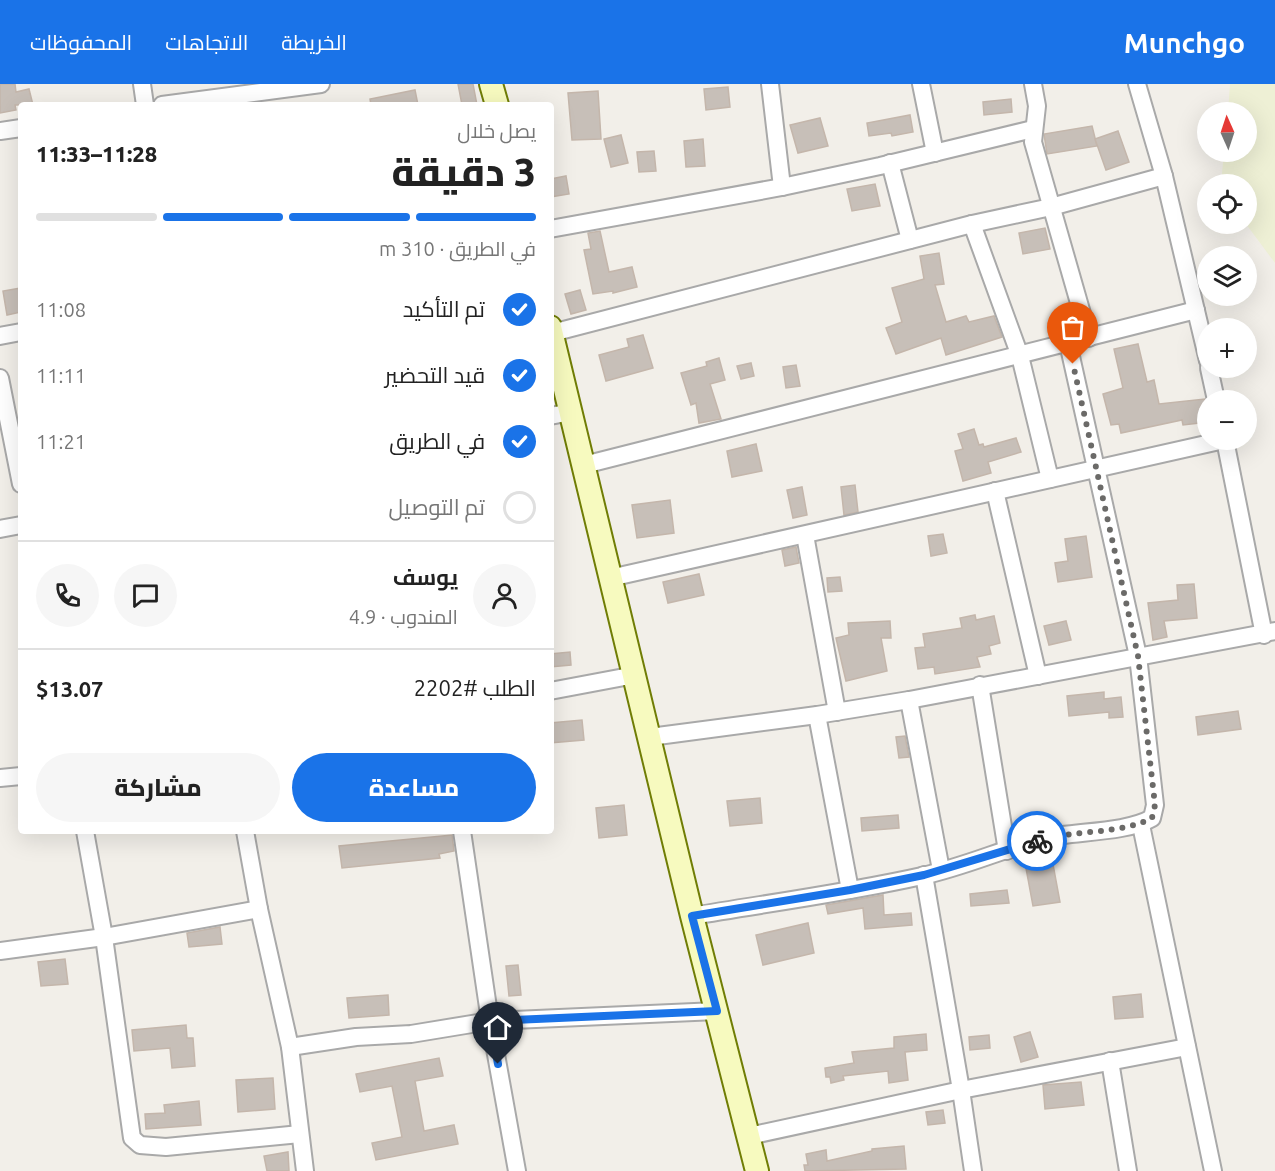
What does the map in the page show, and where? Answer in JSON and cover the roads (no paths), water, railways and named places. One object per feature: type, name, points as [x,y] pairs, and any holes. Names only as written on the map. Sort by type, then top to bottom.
[{"type":"main road","points":[[491,84],[496,102]]},
{"type":"main road","points":[[554,355],[561,414],[584,465],[692,916],[757,1171]]},
{"type":"street","points":[[142,84],[145,102]]},
{"type":"street","points":[[185,102],[321,84]]},
{"type":"street","points":[[770,84],[782,187]]},
{"type":"street","points":[[921,84],[935,153]]},
{"type":"street","points":[[1033,84],[1037,106],[1033,142],[1089,338]]},
{"type":"street","points":[[1137,84],[1164,176],[1198,318]]},
{"type":"street","points":[[0,131],[18,128]]},
{"type":"street","points":[[554,228],[782,187],[1033,129]]},
{"type":"street","points":[[890,163],[910,240]]},
{"type":"street","points":[[554,329],[972,224],[1051,207],[1164,176]]},
{"type":"street","points":[[972,224],[1020,356],[1050,479]]},
{"type":"street","points":[[584,465],[1196,310]]},
{"type":"street","points":[[0,336],[18,333]]},
{"type":"street","points":[[692,916],[850,890],[924,875],[1043,839],[1140,825],[1152,818],[1155,805],[1138,656],[1068,343]]},
{"type":"street","points":[[0,378],[18,469]]},
{"type":"street","points":[[610,578],[1197,446]]},
{"type":"street","points":[[650,737],[817,715],[909,700],[1269,633],[1226,450]]},
{"type":"street","points":[[995,491],[1038,676]]},
{"type":"street","points":[[0,529],[18,526]]},
{"type":"street","points":[[805,535],[837,712]]},
{"type":"street","points":[[554,690],[635,675]]},
{"type":"street","points":[[980,685],[1007,850]]},
{"type":"street","points":[[909,700],[941,870]]},
{"type":"street","points":[[817,715],[850,890]]},
{"type":"street","points":[[0,778],[18,776]]},
{"type":"street","points":[[1140,825],[1213,1171]]},
{"type":"street","points":[[86,834],[104,938],[132,1138],[140,1145],[166,1147],[300,1134]]},
{"type":"street","points":[[246,834],[259,909],[290,1047],[305,1171]]},
{"type":"street","points":[[462,834],[490,1021],[517,1171]]},
{"type":"street","points":[[924,875],[973,1171]]},
{"type":"street","points":[[0,951],[104,938],[259,909]]},
{"type":"street","points":[[290,1047],[356,1037],[411,1034],[490,1021],[717,1011]]},
{"type":"street","points":[[749,1136],[961,1090],[1187,1047]]},
{"type":"street","points":[[1110,1061],[1128,1171]]}]
